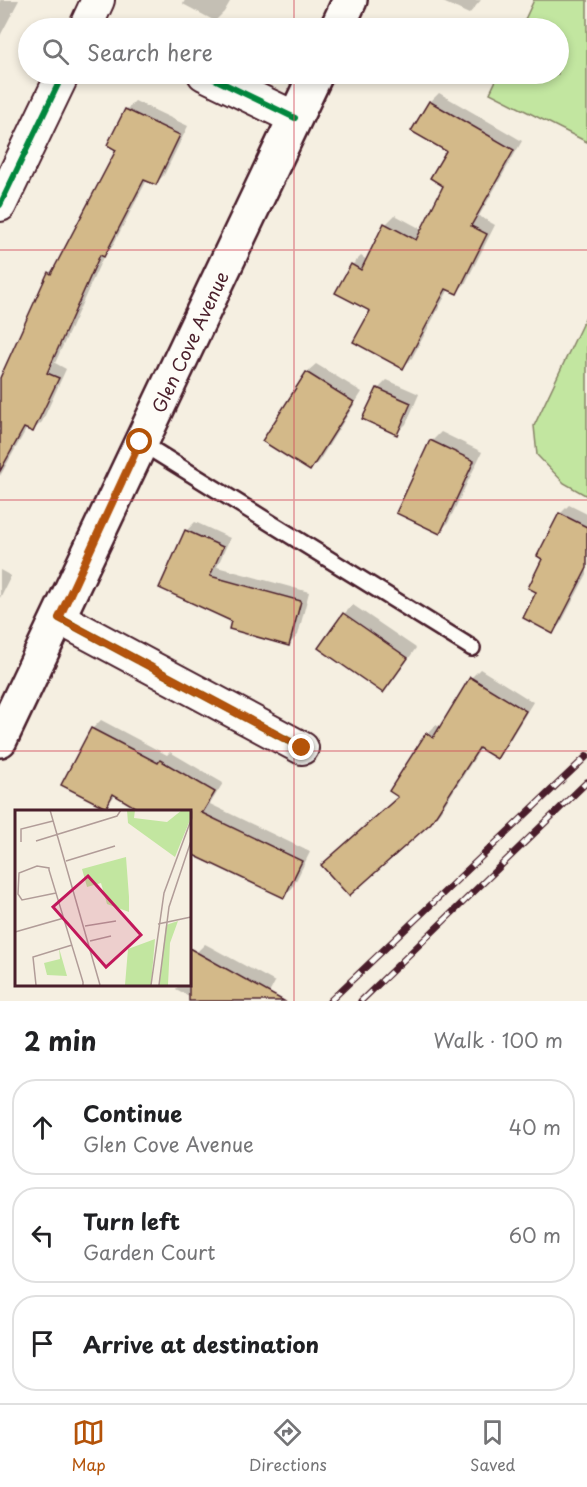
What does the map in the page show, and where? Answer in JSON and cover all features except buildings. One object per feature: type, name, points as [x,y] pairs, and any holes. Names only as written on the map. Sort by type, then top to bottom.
[{"type":"main road","points":[[342,18],[350,0]]},
{"type":"main road","name":"Glen Cove Avenue","points":[[0,740],[311,84]]},
{"type":"street","points":[[2,196],[58,84]]},
{"type":"street","points":[[225,84],[295,118]]},
{"type":"street","points":[[59,618],[302,748]]},
{"type":"lane","points":[[140,442],[472,648]]},
{"type":"green space","points":[[534,0],[587,0],[587,142],[490,93],[494,84],[569,84],[569,18],[526,18]]},
{"type":"green space","points":[[587,314],[587,496],[564,483],[537,455],[534,426]]},
{"type":"railway","points":[[330,1001],[587,756]]},
{"type":"railway","points":[[361,1001],[587,782]]},
{"type":"cycle path","points":[[0,205],[58,84]]},
{"type":"cycle path","points":[[225,84],[295,118]]},
{"type":"cycle path","points":[[59,618],[302,748]]},
{"type":"route","points":[[140,442],[59,618],[302,748]]}]
